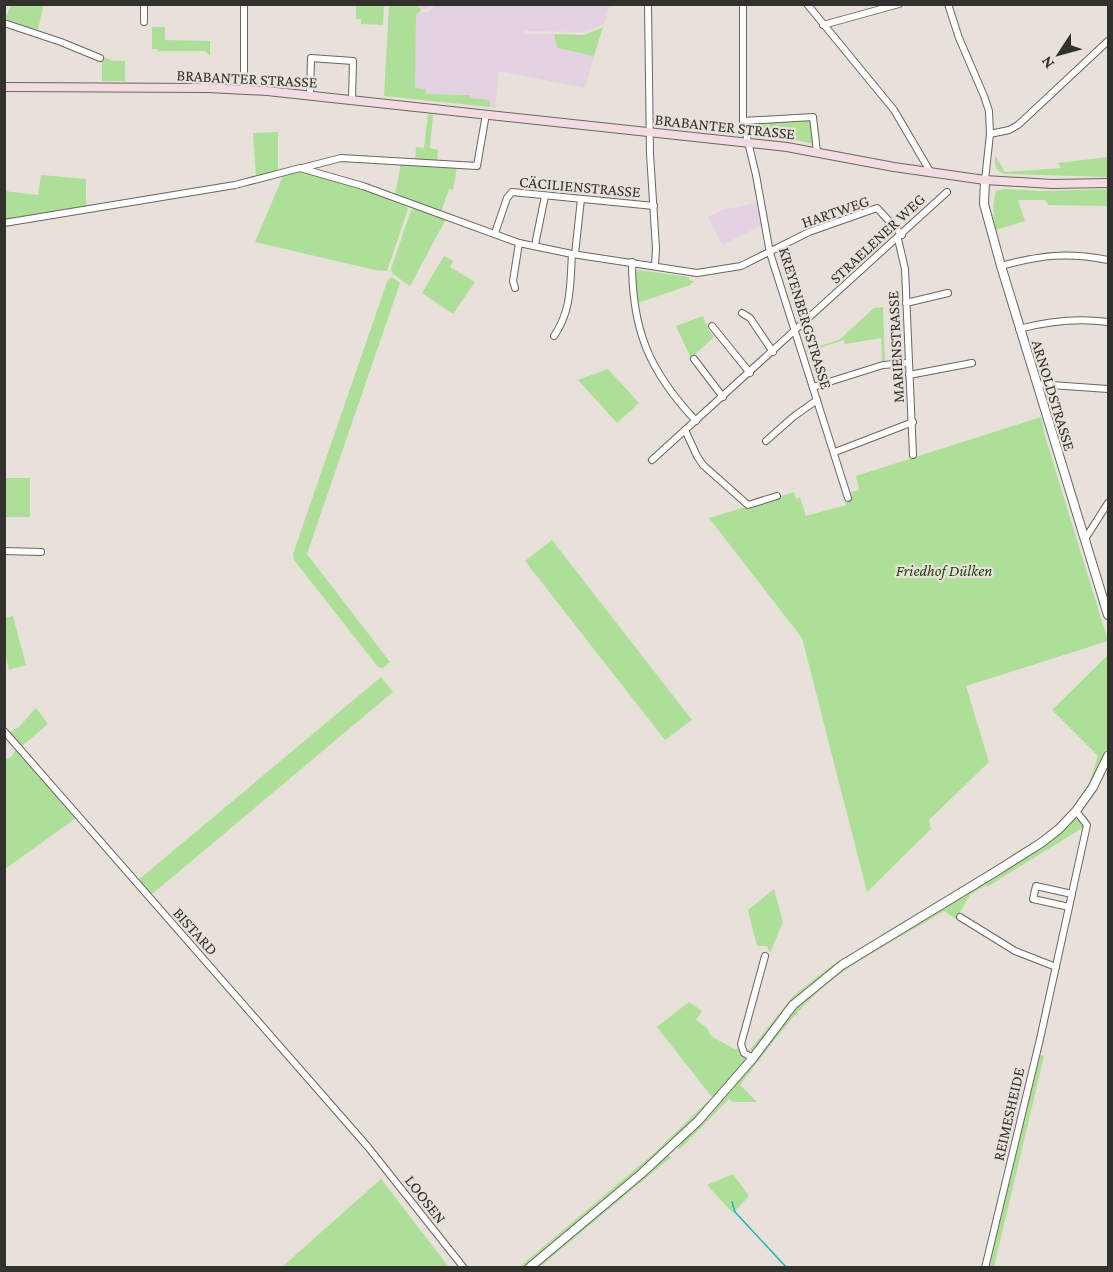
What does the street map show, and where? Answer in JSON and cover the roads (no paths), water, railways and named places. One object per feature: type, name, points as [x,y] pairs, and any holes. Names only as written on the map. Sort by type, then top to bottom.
[{"type":"main road","name":"BRABANTER STRASSE","points":[[4,87],[244,90],[747,143],[817,152],[931,173],[984,180],[1052,184],[1108,183]]},
{"type":"street","points":[[144,4],[144,22]]},
{"type":"street","points":[[244,4],[244,90]]},
{"type":"street","points":[[648,4],[650,133],[656,248],[654,266]]},
{"type":"street","name":"KREYENBERGSTRASSE","points":[[743,4],[742,121],[756,175],[770,253],[848,498]]},
{"type":"street","points":[[807,4],[894,110],[931,173]]},
{"type":"street","points":[[823,25],[899,4]]},
{"type":"street","points":[[948,4],[988,111],[990,135],[984,180]]},
{"type":"street","points":[[4,23],[100,58]]},
{"type":"street","points":[[990,135],[1018,125],[1108,41]]},
{"type":"street","points":[[310,96],[312,58],[353,61],[352,100]]},
{"type":"street","points":[[4,223],[235,185],[341,158],[477,166],[486,114]]},
{"type":"street","name":"BRABANTER STRASSE","points":[[742,121],[813,117],[817,152]]},
{"type":"street","points":[[300,168],[363,186],[519,243],[574,254],[697,273],[741,266],[770,253]]},
{"type":"street","name":"ARNOLDSTRASSE","points":[[984,180],[984,204],[1001,267],[1108,615]]},
{"type":"street","name":"CÄCILIENSTRASSE","points":[[495,233],[507,198],[512,192],[654,206]]},
{"type":"street","name":"STRAELENER WEG","points":[[652,460],[900,237],[946,192]]},
{"type":"street","points":[[535,245],[545,196]]},
{"type":"street","points":[[554,336],[568,308],[581,199]]},
{"type":"street","name":"HARTWEG","points":[[770,253],[809,232],[877,208],[900,237]]},
{"type":"street","name":"MARIENSTRASSE","points":[[900,237],[905,269],[913,455]]},
{"type":"street","points":[[514,288],[519,243]]},
{"type":"street","points":[[1001,267],[1045,255],[1081,254],[1108,260]]},
{"type":"street","points":[[632,262],[635,307],[644,344],[659,375],[675,398],[696,421]]},
{"type":"street","points":[[906,303],[948,293]]},
{"type":"street","points":[[742,313],[750,318],[773,352]]},
{"type":"street","points":[[1019,329],[1054,321],[1086,319],[1108,322]]},
{"type":"street","points":[[712,326],[750,373]]},
{"type":"street","points":[[694,359],[723,397]]},
{"type":"street","points":[[813,387],[883,365],[908,363]]},
{"type":"street","points":[[909,375],[972,363]]},
{"type":"street","points":[[1036,384],[1108,389]]},
{"type":"street","points":[[766,441],[817,400]]},
{"type":"street","points":[[835,452],[913,422]]},
{"type":"street","points":[[685,430],[703,465],[748,505],[777,496]]},
{"type":"street","points":[[1085,539],[1108,503]]},
{"type":"street","points":[[4,551],[41,552]]},
{"type":"street","name":"BISTARD","points":[[4,730],[368,1147]]},
{"type":"street","points":[[529,1268],[641,1174],[706,1113],[753,1058],[793,1005],[823,979],[878,942],[1041,843],[1059,829],[1076,811],[1093,787],[1108,756]]},
{"type":"street","name":"REIMESHEIDE","points":[[986,1268],[1087,825],[1076,811]]},
{"type":"street","points":[[1069,907],[1033,899],[1036,886],[1072,894]]},
{"type":"street","points":[[960,917],[1015,951],[1056,968]]},
{"type":"street","points":[[753,1058],[744,1053],[741,1044],[765,956]]},
{"type":"street","name":"LOOSEN","points":[[368,1147],[464,1268]]},
{"type":"waterway","points":[[732,1202],[735,1212],[787,1268]]},
{"type":"park label","name":"Friedhof Dülken","points":[[944,570]]}]
